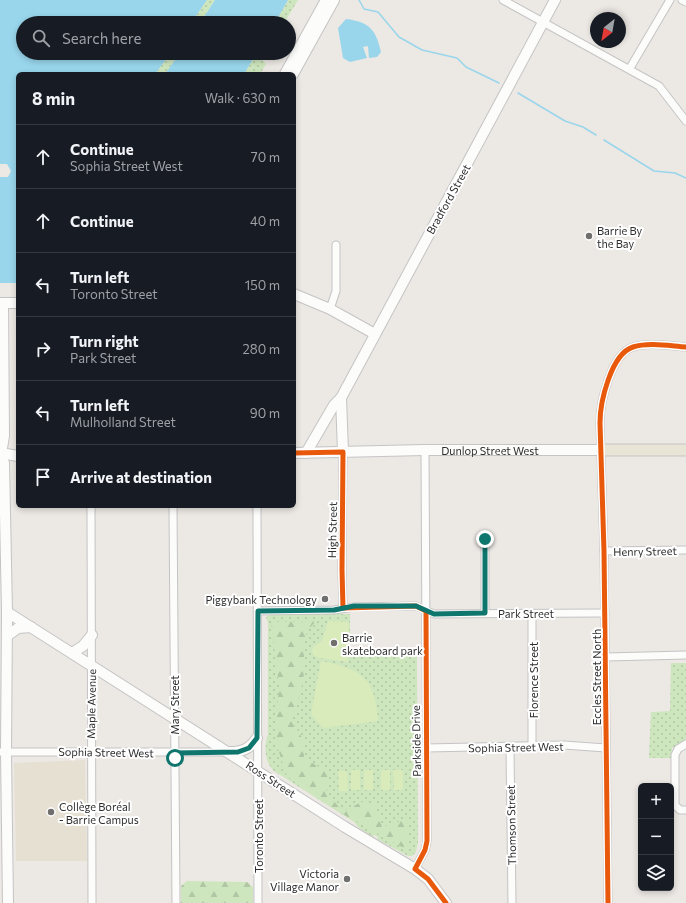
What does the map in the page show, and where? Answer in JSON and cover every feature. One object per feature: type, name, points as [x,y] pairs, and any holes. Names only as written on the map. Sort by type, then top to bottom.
[{"type":"main road","points":[[296,54],[326,0]]},
{"type":"main road","points":[[294,72],[334,0]]},
{"type":"main road","name":"Bradford Street","points":[[306,453],[334,405],[342,398],[555,0]]},
{"type":"main road","points":[[286,72],[293,60]]},
{"type":"main road","points":[[296,295],[330,309],[375,334]]},
{"type":"main road","points":[[8,903],[3,752],[3,690],[7,636],[7,612],[3,574],[4,463],[0,453],[4,436],[1,303],[16,303]]},
{"type":"main road","name":"High Street","points":[[342,398],[343,452]]},
{"type":"main road","name":"Dunlop Street West","points":[[296,453],[425,450],[686,450]]},
{"type":"main road","points":[[0,453],[16,456]]},
{"type":"main road","name":"Ross Street","points":[[7,612],[259,770],[345,827],[415,869],[428,879],[446,903]]},
{"type":"main road","points":[[7,636],[18,628],[31,627]]},
{"type":"main road","points":[[72,653],[83,646],[92,635]]},
{"type":"main road","points":[[230,752],[249,748],[257,738]]},
{"type":"street","points":[[503,0],[630,68],[659,86],[686,121]]},
{"type":"street","points":[[630,68],[670,0]]},
{"type":"street","points":[[682,0],[686,2]]},
{"type":"street","points":[[330,309],[336,291],[336,245]]},
{"type":"street","name":"Eccles Street North","points":[[608,903],[606,657],[602,450],[600,423],[601,405],[615,366],[625,350],[642,345],[686,347]]},
{"type":"street","name":"Parkside Drive","points":[[415,869],[422,856],[427,841],[425,450]]},
{"type":"street","name":"High Street","points":[[343,452],[343,608]]},
{"type":"street","name":"Maple Avenue","points":[[90,508],[92,635],[90,751],[92,903]]},
{"type":"street","name":"Mary Street","points":[[173,508],[176,903]]},
{"type":"street","name":"Toronto Street","points":[[257,508],[257,738],[259,770],[257,825],[258,903]]},
{"type":"street","points":[[485,539],[485,613]]},
{"type":"street","name":"Henry Street","points":[[604,551],[686,550]]},
{"type":"street","name":"Park Street","points":[[258,611],[334,610],[343,608],[416,606],[434,614],[605,613]]},
{"type":"street","name":"Florence Street","points":[[532,613],[532,746]]},
{"type":"street","points":[[606,657],[686,655]]},
{"type":"street","points":[[686,744],[678,749],[675,755],[675,805],[680,810],[686,810]]},
{"type":"street","name":"Sophia Street West","points":[[426,748],[510,748],[564,745],[606,748]]},
{"type":"street","name":"Thomson Street","points":[[510,748],[512,903]]},
{"type":"street","name":"Sophia Street West","points":[[3,752],[230,752]]},
{"type":"shaded area","name":"Collège Boréal - Barrie Campus","points":[[85,760],[87,861],[16,861],[14,763]]},
{"type":"green space","points":[[207,0],[215,0],[205,16],[196,16]]},
{"type":"green space","points":[[288,0],[298,0],[288,16],[279,16]]},
{"type":"green space","points":[[166,60],[175,60],[166,72],[157,72]]},
{"type":"green space","points":[[253,60],[262,60],[266,64],[261,72],[245,72]]},
{"type":"green space","points":[[350,614],[350,656],[417,655],[418,842],[416,852],[412,856],[408,856],[377,839],[378,837],[374,835],[373,837],[359,828],[354,822],[274,771],[268,763],[266,744],[268,734],[268,623],[266,617],[270,615]]},
{"type":"green space","points":[[316,621],[306,634],[304,640],[304,673],[292,722],[305,742],[304,758],[329,773],[326,792],[338,806],[347,810],[361,802],[375,805],[382,827],[407,819],[409,851],[339,812],[287,776],[275,740],[279,686],[271,622]]},
{"type":"green space","name":"Barrie skateboard park","points":[[328,621],[349,622],[348,662],[319,658],[313,655],[312,650],[314,646],[322,641]]},
{"type":"green space","points":[[321,661],[347,668],[364,678],[374,695],[378,721],[323,728],[311,714]]},
{"type":"green space","points":[[671,663],[686,663],[686,740],[672,748],[671,758],[649,758],[651,712],[670,711]]},
{"type":"green space","points":[[351,770],[360,770],[360,790],[351,790]]},
{"type":"green space","points":[[364,770],[373,770],[373,790],[364,790]]},
{"type":"green space","points":[[381,770],[390,770],[390,790],[381,790]]},
{"type":"green space","points":[[393,770],[403,770],[403,790],[394,790]]},
{"type":"green space","points":[[338,771],[347,771],[348,791],[339,791]]},
{"type":"green space","points":[[187,881],[247,882],[253,887],[253,903],[181,903],[181,886]]},
{"type":"water","points":[[0,0],[207,0],[196,16],[16,16],[16,60],[166,60],[157,72],[16,72],[16,283],[0,283],[0,177],[8,177],[11,171],[7,164],[0,164]]},
{"type":"water","points":[[215,0],[288,0],[279,16],[205,16]]},
{"type":"water","points":[[346,19],[361,22],[371,28],[377,38],[381,52],[377,57],[369,58],[368,46],[363,47],[367,58],[350,62],[343,58],[338,28]]},
{"type":"water","points":[[175,60],[253,60],[245,72],[166,72]]},
{"type":"waterway","points":[[359,0],[364,9],[378,12],[399,37],[422,50],[457,58],[466,67],[499,83]]},
{"type":"waterway","points":[[518,93],[565,121],[583,127],[596,135]]},
{"type":"waterway","points":[[604,140],[654,171],[675,173],[686,178]]},
{"type":"cycle path","points":[[608,903],[604,551],[600,423],[602,403],[608,380],[613,369],[625,351],[633,347],[646,345],[686,347]]},
{"type":"cycle path","points":[[296,453],[343,452],[343,608],[416,606],[426,611],[427,841],[425,850],[415,869],[428,879],[446,903]]},
{"type":"place","name":"Barrie By the Bay","points":[[589,236]]},
{"type":"place","name":"Piggybank Technology","points":[[325,599]]},
{"type":"place","name":"Barrie skateboard park","points":[[334,643]]},
{"type":"place","name":"Collège Boréal - Barrie Campus","points":[[51,812]]},
{"type":"place","name":"Victoria Village Manor","points":[[347,879]]},
{"type":"route","points":[[175,758],[175,753],[238,752],[249,748],[257,738],[258,611],[334,610],[354,606],[416,606],[434,614],[485,613],[485,539]]}]
